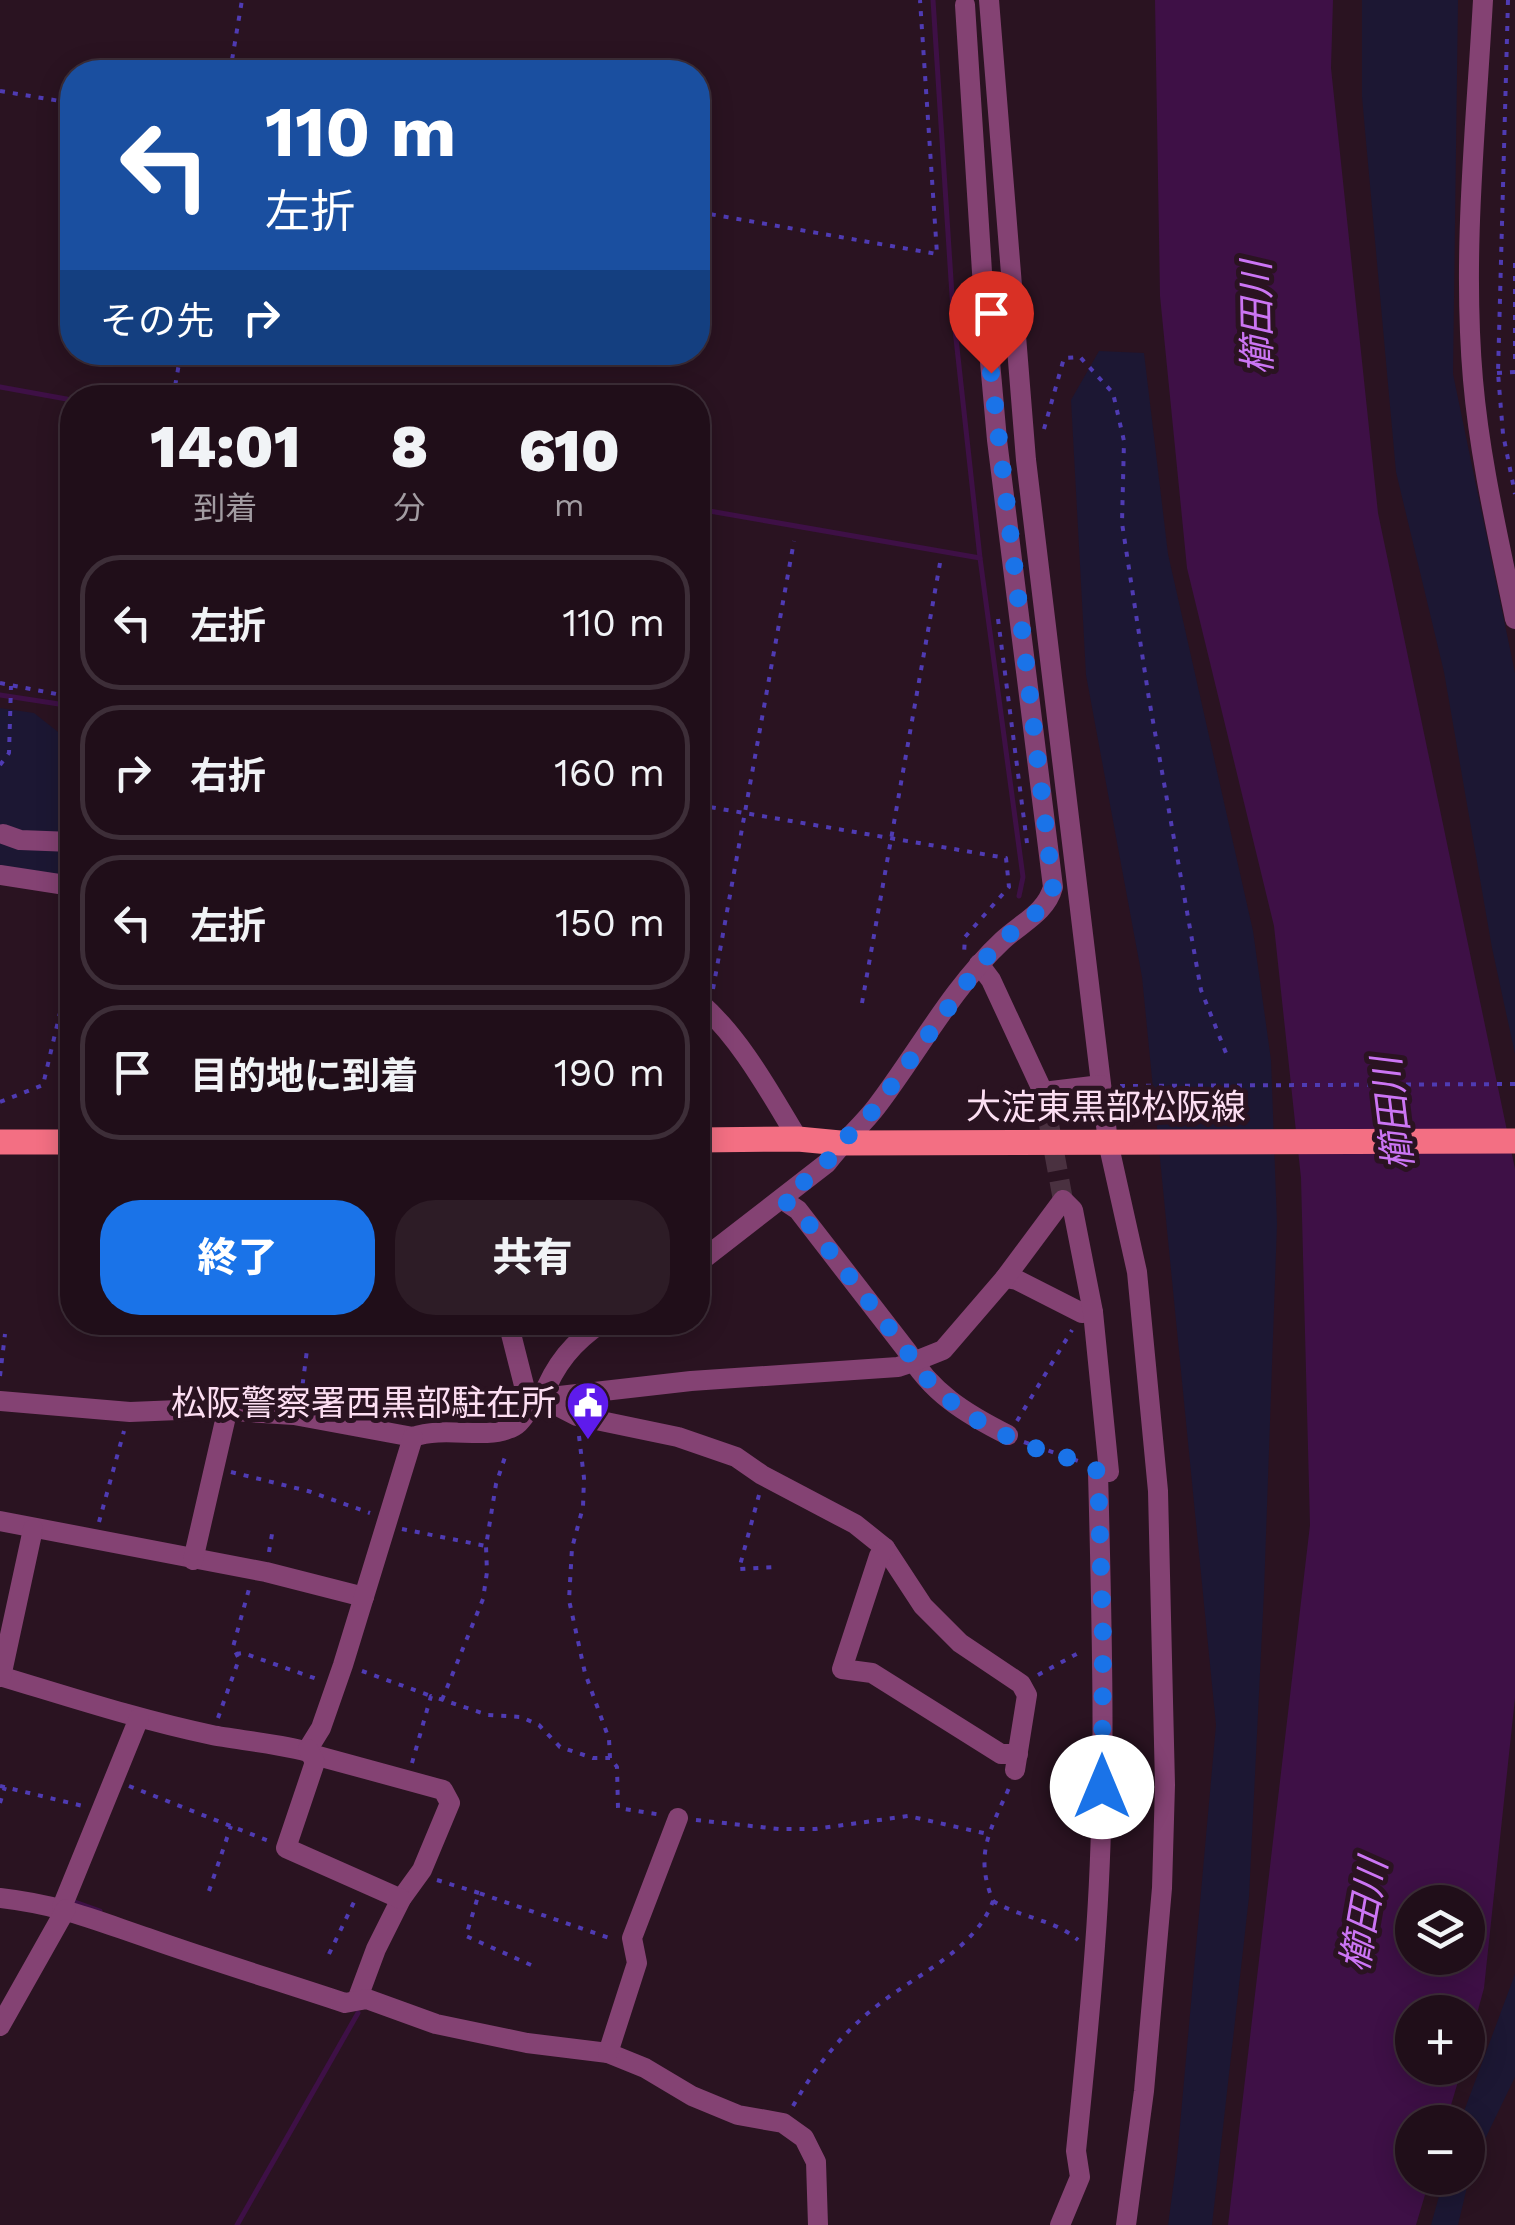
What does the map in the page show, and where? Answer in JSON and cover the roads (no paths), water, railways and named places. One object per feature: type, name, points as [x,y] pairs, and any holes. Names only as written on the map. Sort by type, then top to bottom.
[{"type":"main road","name":"大淀東黒部松阪線","points":[[710,1140],[798,1139],[840,1144],[1515,1140]]},
{"type":"main road","points":[[0,1142],[60,1142]]},
{"type":"street","points":[[989,0],[1026,460],[1114,1142],[1137,1272],[1162,1580],[1162,1888],[1152,2017],[1126,2225]]},
{"type":"street","points":[[1482,0],[1470,228],[1473,376],[1481,450],[1515,620]]},
{"type":"street","points":[[710,1254],[826,1163],[874,1110],[980,964],[1049,902],[1053,887],[997,440],[965,5]]},
{"type":"street","points":[[1,836],[60,843]]},
{"type":"street","points":[[0,875],[60,884]]},
{"type":"street","points":[[980,964],[1044,1092],[1107,1086]]},
{"type":"street","points":[[710,1014],[761,1078],[798,1139]]},
{"type":"street","points":[[783,1200],[798,1210],[921,1376],[967,1414],[1008,1435]]},
{"type":"street","points":[[530,1409],[691,1380],[898,1367],[913,1362],[943,1350],[1005,1278],[1063,1200],[1073,1210],[1109,1472],[1098,1472],[1103,1639],[1096,1944],[1076,2152],[1080,2176],[1060,2225]]},
{"type":"street","points":[[1005,1278],[1088,1313]]},
{"type":"street","points":[[511,1335],[530,1409]]},
{"type":"street","points":[[0,1400],[130,1412],[203,1409],[294,1416],[413,1436],[430,1431],[505,1431],[530,1409],[551,1374],[583,1335]]},
{"type":"street","points":[[530,1409],[678,1437],[736,1458],[762,1476],[854,1524],[885,1548],[924,1606],[960,1643],[1021,1684],[1027,1695],[1017,1762],[872,1672],[842,1670],[885,1548]]},
{"type":"street","points":[[193,1560],[226,1412]]},
{"type":"street","points":[[308,1750],[321,1728],[344,1665],[413,1436]]},
{"type":"street","points":[[0,1521],[93,1542],[254,1570],[364,1597]]},
{"type":"street","points":[[34,1529],[0,1677],[138,1718],[308,1750],[443,1790],[450,1803],[422,1870],[401,1899],[376,1949],[357,2000]]},
{"type":"street","points":[[0,2026],[64,1904],[138,1718]]},
{"type":"street","points":[[308,1750],[314,1762],[286,1848],[401,1899]]},
{"type":"street","points":[[608,2052],[637,1963],[632,1938],[678,1818]]},
{"type":"street","points":[[0,1898],[64,1904],[345,2003],[367,1999],[436,2024],[508,2040],[608,2052],[692,2096],[738,2114],[783,2123],[804,2138],[816,2162],[818,2225]]},
{"type":"street","points":[[1116,2225],[1131,2196]]},
{"type":"water","name":"櫛田川","points":[[1155,0],[1333,0],[1331,68],[1378,513],[1515,1169],[1515,1698],[1484,1988],[1482,1995],[1395,1995],[1395,2085],[1457,2085],[1451,2105],[1395,2105],[1395,2195],[1425,2195],[1416,2225],[1228,2225],[1310,1525],[1301,1178],[1274,926],[1187,568],[1160,296]]},
{"type":"waterway","points":[[933,0],[953,311],[980,558],[1023,877],[1019,896]]},
{"type":"waterway","points":[[0,387],[60,398]]},
{"type":"waterway","points":[[710,511],[980,558]]},
{"type":"waterway","points":[[0,695],[60,704]]},
{"type":"waterway","points":[[72,1901],[100,1911]]},
{"type":"waterway","points":[[237,2225],[358,2013]]},
{"type":"tunnel","points":[[1043,1092],[1063,1200]]},
{"type":"place","name":"松阪警察署西黒部駐在所","points":[[588,1441]]}]
